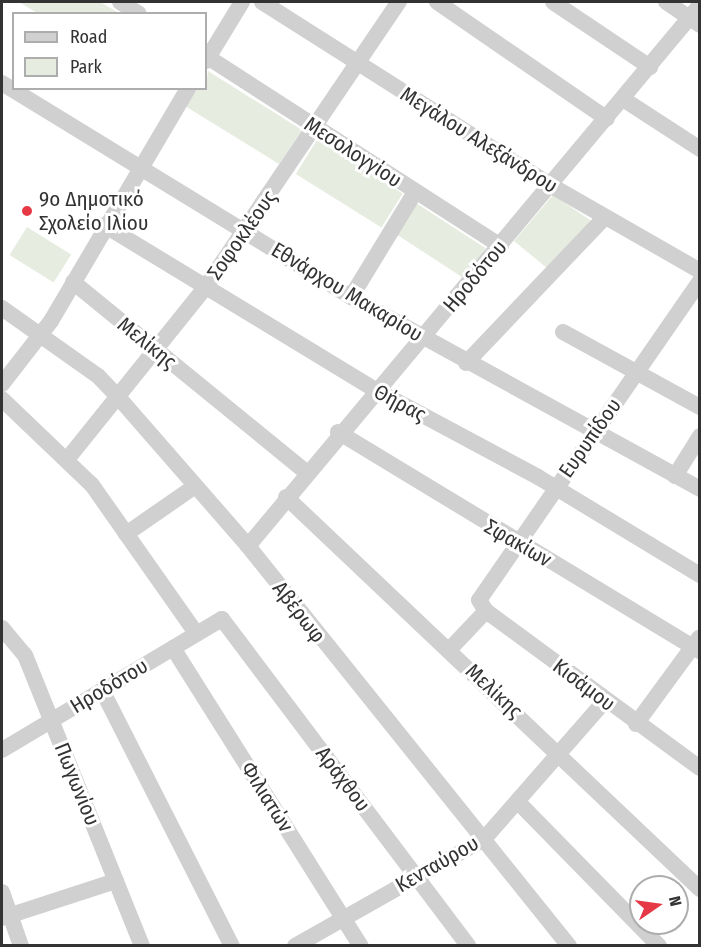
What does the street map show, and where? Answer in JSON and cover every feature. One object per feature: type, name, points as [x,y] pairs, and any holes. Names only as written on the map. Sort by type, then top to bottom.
[{"type":"street","points":[[120,2],[136,12]]},
{"type":"street","points":[[207,56],[242,2]]},
{"type":"street","name":"Μεγάλου Αλεξάνδρου","points":[[262,2],[550,185],[699,271]]},
{"type":"street","name":"Σοφοκλέους","points":[[69,457],[157,352],[205,288],[399,2]]},
{"type":"street","points":[[437,2],[607,119]]},
{"type":"street","points":[[553,2],[650,67]]},
{"type":"street","points":[[666,2],[696,16]]},
{"type":"street","name":"Ηροδότου","points":[[248,546],[374,389],[423,338],[650,67],[696,16]]},
{"type":"street","name":"Μεσολογγίου","points":[[207,59],[501,246]]},
{"type":"street","points":[[2,384],[42,334],[104,225],[187,90]]},
{"type":"street","name":"Εθνάρχου Μακαρίου","points":[[26,93],[138,168],[246,230],[351,297],[593,434],[699,489]]},
{"type":"street","points":[[623,99],[699,149]]},
{"type":"street","points":[[351,297],[415,192]]},
{"type":"street","points":[[466,363],[604,218]]},
{"type":"street","name":"Θήρας","points":[[104,225],[374,389],[554,489],[699,575]]},
{"type":"street","name":"Ευρυπίδου","points":[[486,611],[479,593],[519,544],[554,489],[699,281]]},
{"type":"street","name":"Μελίκης","points":[[73,282],[306,472]]},
{"type":"street","name":"Αβέρωφ","points":[[2,308],[42,334],[119,398],[194,487],[248,546],[569,945]]},
{"type":"street","points":[[563,332],[635,374],[699,407]]},
{"type":"street","points":[[2,399],[69,457],[196,633]]},
{"type":"street","name":"Σφακίων","points":[[338,432],[519,544],[697,645]]},
{"type":"street","points":[[675,476],[699,436]]},
{"type":"street","points":[[126,534],[194,487]]},
{"type":"street","name":"Μελίκης","points":[[286,497],[560,753],[699,889]]},
{"type":"street","points":[[449,650],[486,611]]},
{"type":"street","name":"Κισάμου","points":[[486,611],[636,724],[699,768]]},
{"type":"street","name":"Ηροδότου","points":[[2,750],[214,621]]},
{"type":"street","name":"Αράχθου","points":[[214,621],[227,624],[468,945]]},
{"type":"street","name":"Πωγωνίου","points":[[2,628],[25,655],[142,945]]},
{"type":"street","points":[[636,724],[697,645]]},
{"type":"street","name":"Φιλιατών","points":[[173,648],[361,945]]},
{"type":"street","points":[[102,690],[232,945]]},
{"type":"street","name":"Κενταύρου","points":[[295,945],[483,839],[519,803],[605,701]]},
{"type":"street","points":[[519,803],[658,945]]},
{"type":"street","points":[[6,917],[116,881]]},
{"type":"street","points":[[2,892],[6,917],[21,945]]},
{"type":"green space","points":[[19,2],[100,2],[117,12],[35,12]]},
{"type":"green space","points":[[208,71],[302,130],[279,164],[185,106],[196,90],[207,90]]},
{"type":"green space","points":[[317,140],[403,194],[381,227],[296,174]]},
{"type":"green space","points":[[553,195],[593,222],[547,268],[514,241]]},
{"type":"green space","points":[[416,203],[486,248],[465,279],[396,234]]},
{"type":"green space","points":[[27,227],[71,255],[54,283],[10,255]]},
{"type":"place","name":"9ο Δημοτικό Σχολείο Ιλίου","points":[[27,211]]}]
